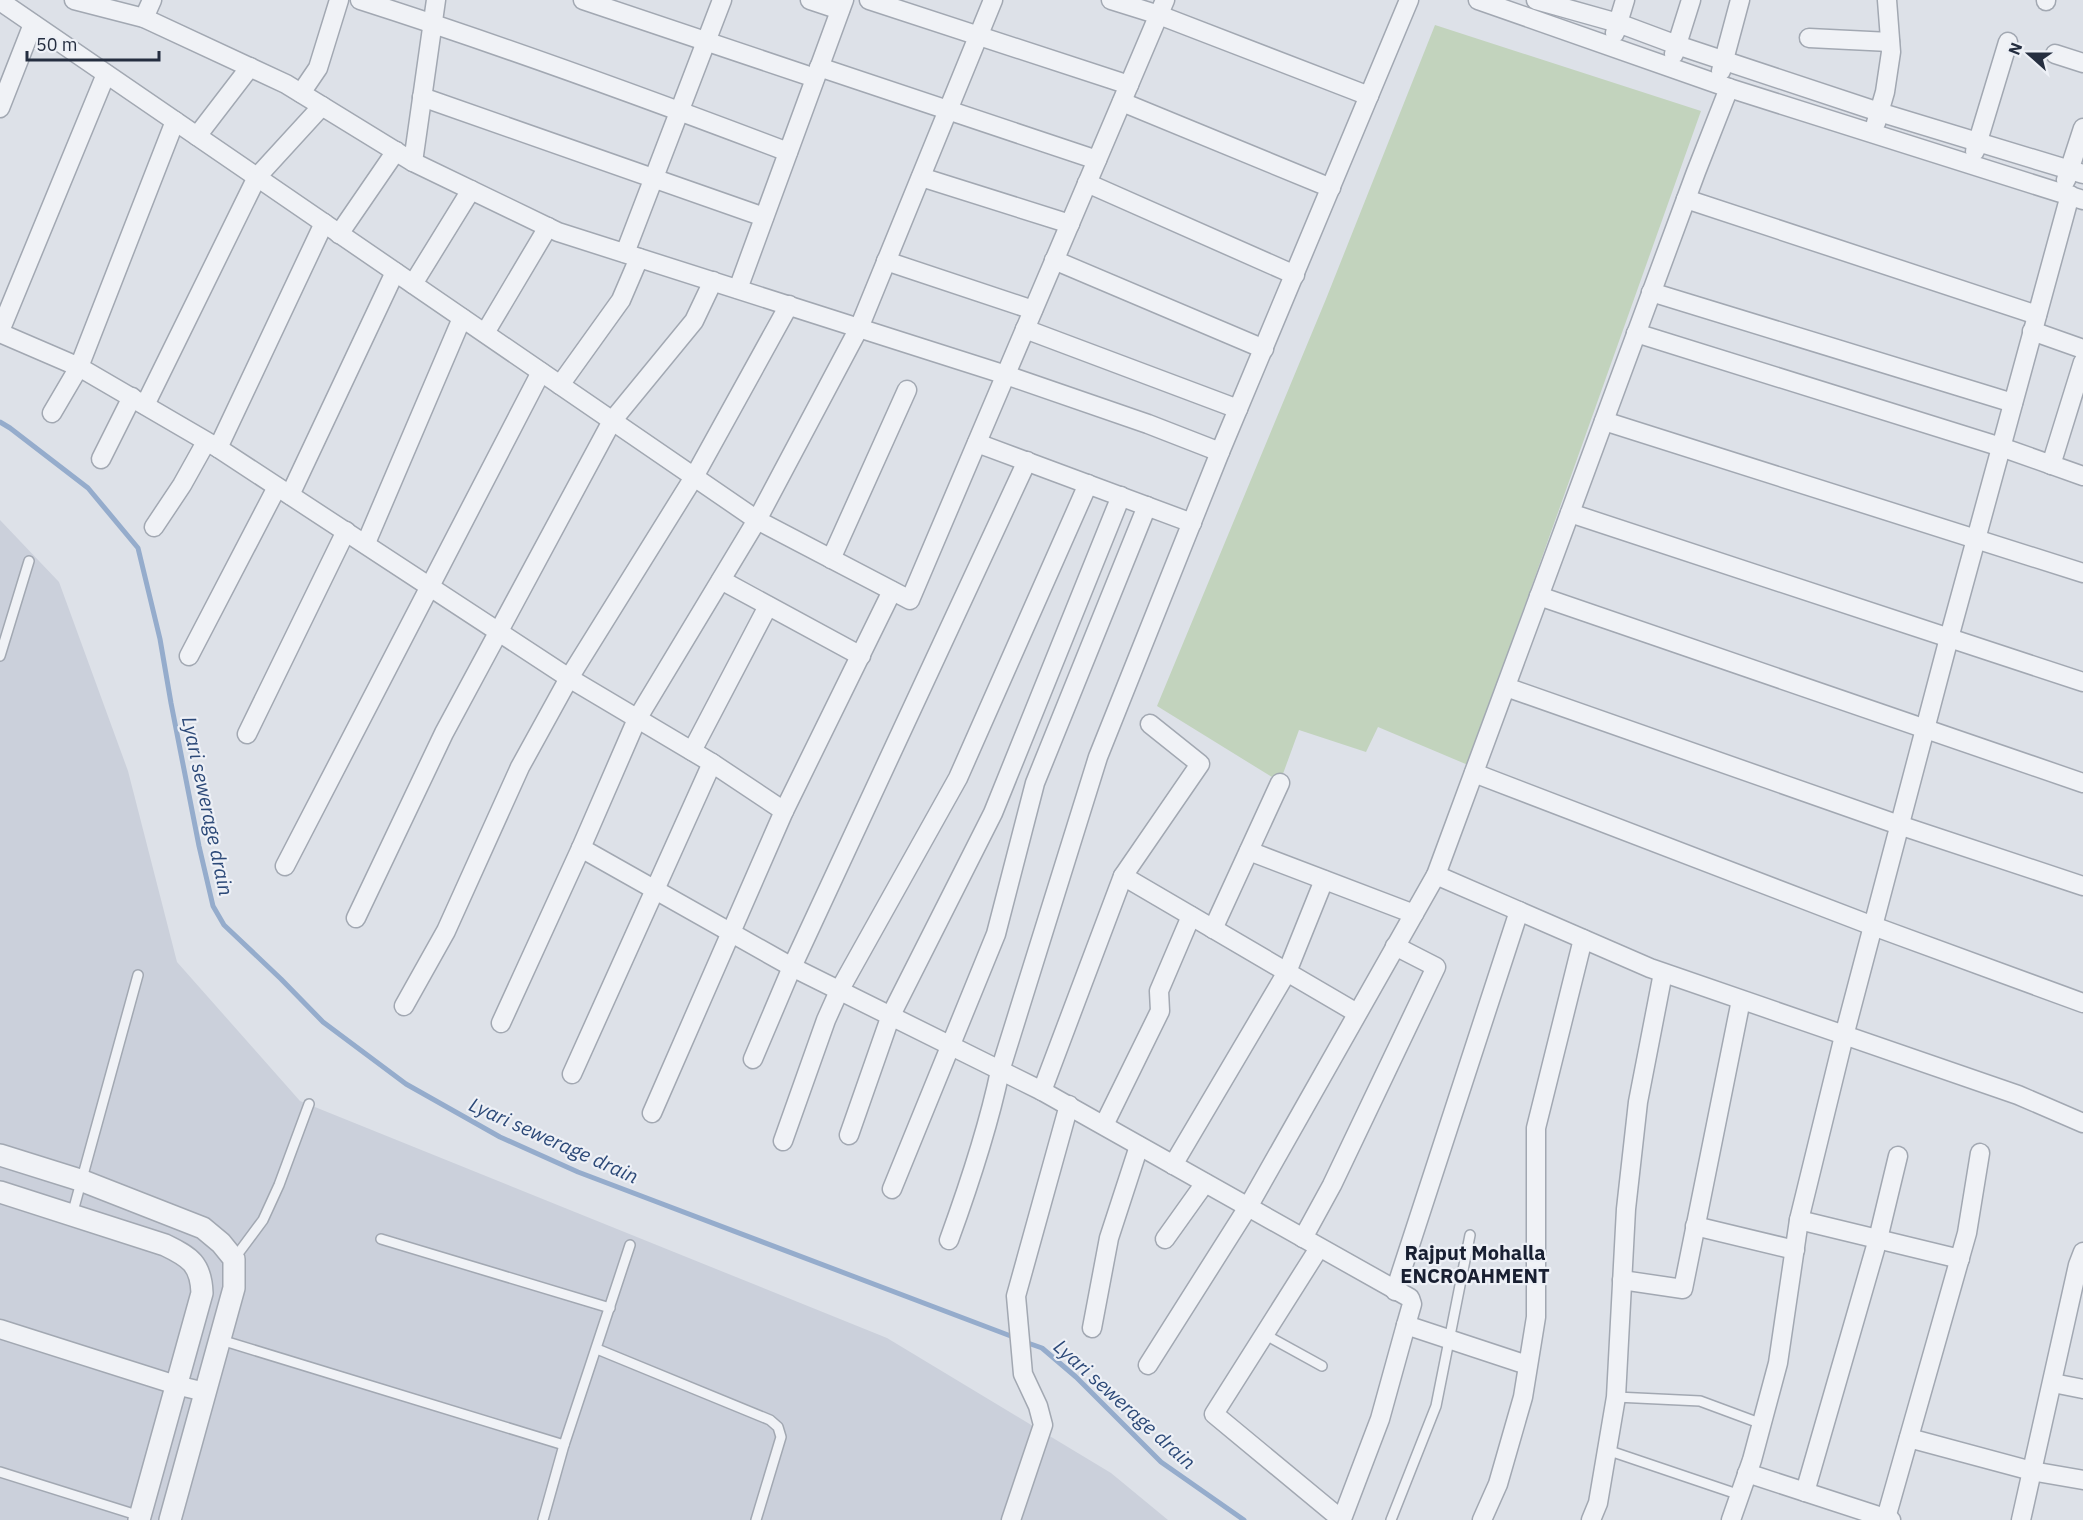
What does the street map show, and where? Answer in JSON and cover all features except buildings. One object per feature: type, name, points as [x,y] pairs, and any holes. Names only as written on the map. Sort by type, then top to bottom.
[{"type":"street","points":[[144,18],[152,0]]},
{"type":"street","points":[[301,93],[318,68],[339,0]]},
{"type":"street","points":[[360,0],[432,23],[680,111],[788,152]]},
{"type":"street","points":[[413,162],[436,0]]},
{"type":"street","points":[[583,0],[706,42],[948,110],[1097,160]]},
{"type":"street","points":[[560,385],[621,300],[654,178],[722,0]]},
{"type":"street","points":[[738,289],[842,5],[810,0]]},
{"type":"street","points":[[869,0],[978,36],[1125,93],[1331,188]]},
{"type":"street","points":[[501,1023],[637,719],[757,520],[859,328],[993,0]]},
{"type":"street","points":[[1111,0],[1162,7],[1369,96]]},
{"type":"street","points":[[949,1240],[972,1175],[1000,1071],[1098,757],[1238,409],[1409,0]]},
{"type":"street","points":[[1478,0],[1724,86],[2072,196]]},
{"type":"street","points":[[1530,18],[1536,0],[1618,23],[1677,45],[2076,172]]},
{"type":"street","points":[[1611,46],[1625,0]]},
{"type":"street","points":[[1670,67],[1691,0]]},
{"type":"street","points":[[1148,1365],[1248,1207],[1436,875],[1686,199],[1724,86],[1724,60],[1740,0]]},
{"type":"street","points":[[1874,133],[1891,52],[1887,0]]},
{"type":"street","points":[[0,1],[757,520],[910,600],[1162,7]]},
{"type":"street","points":[[85,1],[144,18],[286,84],[413,162],[548,227],[1006,375],[1221,452]]},
{"type":"street","points":[[0,108],[33,24]]},
{"type":"street","points":[[1809,38],[1890,42]]},
{"type":"street","points":[[1971,164],[2008,42]]},
{"type":"street","points":[[2055,54],[2083,63]]},
{"type":"street","points":[[197,136],[250,67]]},
{"type":"street","points":[[106,74],[0,332],[79,367],[212,445],[366,543],[430,589],[568,678],[712,763],[784,811]]},
{"type":"street","points":[[422,97],[764,217]]},
{"type":"street","points":[[101,459],[138,401],[257,177],[322,106]]},
{"type":"street","points":[[52,413],[79,367],[174,121]]},
{"type":"street","points":[[1731,1520],[1762,1424],[1778,1363],[1799,1220],[1844,1036],[1975,540],[2072,196],[2083,128]]},
{"type":"street","points":[[154,527],[212,445],[332,228],[396,151]]},
{"type":"street","points":[[921,177],[1070,224]]},
{"type":"street","points":[[1087,183],[1294,274]]},
{"type":"street","points":[[413,284],[471,190]]},
{"type":"street","points":[[1686,199],[2035,323],[2083,349]]},
{"type":"street","points":[[485,333],[548,227]]},
{"type":"street","points":[[1054,260],[1263,349]]},
{"type":"street","points":[[886,261],[1033,310]]},
{"type":"street","points":[[189,656],[283,491],[395,272]]},
{"type":"street","points":[[356,918],[444,733],[612,421],[694,321],[713,281]]},
{"type":"street","points":[[1651,292],[2013,403]]},
{"type":"street","points":[[404,1006],[446,931],[520,766],[568,678],[694,477],[789,305]]},
{"type":"street","points":[[366,543],[462,318]]},
{"type":"street","points":[[1025,328],[1238,409]]},
{"type":"street","points":[[1636,333],[2001,447],[2083,476]]},
{"type":"street","points":[[2051,465],[2083,362]]},
{"type":"street","points":[[285,866],[541,372]]},
{"type":"street","points":[[831,559],[907,390]]},
{"type":"street","points":[[1604,420],[2083,573]]},
{"type":"street","points":[[977,443],[1192,523]]},
{"type":"street","points":[[753,1059],[792,967],[1027,461]]},
{"type":"street","points":[[783,1141],[839,991],[958,778],[1088,484]]},
{"type":"street","points":[[849,1135],[891,1015],[993,813],[1120,496]]},
{"type":"street","points":[[892,1189],[996,934],[1035,783],[1148,506]]},
{"type":"street","points":[[1570,513],[2083,682]]},
{"type":"street","points":[[247,734],[346,531]]},
{"type":"street","points":[[721,580],[861,656]]},
{"type":"street","points":[[652,1113],[784,811],[892,591]]},
{"type":"street","points":[[1539,596],[2083,783]]},
{"type":"street","points":[[692,751],[768,606]]},
{"type":"street","points":[[1506,687],[1899,825],[2083,886]]},
{"type":"street","points":[[1042,1090],[1123,876],[1200,764],[1150,724]]},
{"type":"street","points":[[572,1074],[712,763]]},
{"type":"street","points":[[1474,773],[1873,926],[2083,1003]]},
{"type":"street","points":[[1214,929],[1280,783]]},
{"type":"street","points":[[581,848],[792,967],[891,1015],[950,1047],[1042,1090],[1173,1166],[1303,1238],[1412,1301],[1380,1419],[1342,1520],[1214,1414],[1320,1248]]},
{"type":"street","points":[[1249,851],[1414,914]]},
{"type":"street","points":[[1436,875],[1663,973],[2018,1095],[2083,1123]]},
{"type":"street","points":[[1123,876],[1357,1013]]},
{"type":"street","points":[[1173,1166],[1287,972],[1324,880]]},
{"type":"street","points":[[1395,1291],[1519,911]]},
{"type":"street","points":[[1104,1125],[1160,1011],[1159,991],[1191,916]]},
{"type":"street","points":[[1482,1520],[1498,1484],[1523,1397],[1536,1317],[1536,1128],[1583,939]]},
{"type":"street","points":[[1303,1238],[1332,1185],[1436,967],[1395,946]]},
{"type":"street","points":[[1591,1520],[1598,1503],[1616,1397],[1626,1209],[1638,1102],[1663,973]]},
{"type":"street","points":[[1622,1280],[1683,1289],[1741,1000]]},
{"type":"street","points":[[1011,1520],[1043,1425],[1038,1407],[1023,1374],[1016,1296],[1069,1105]]},
{"type":"street","points":[[1092,1328],[1109,1238],[1138,1146]]},
{"type":"street","points":[[1747,1473],[1889,1519],[1909,1438],[1967,1233],[1980,1153]]},
{"type":"street","points":[[0,1155],[83,1181],[203,1227],[234,1259],[234,1288],[170,1520]]},
{"type":"street","points":[[1805,1492],[1878,1239],[1898,1156]]},
{"type":"street","points":[[1166,1239],[1205,1183]]},
{"type":"street","points":[[0,1192],[165,1245],[182,1253],[195,1265],[201,1275],[202,1293],[139,1518]]},
{"type":"street","points":[[1799,1220],[1960,1259]]},
{"type":"street","points":[[1695,1226],[1795,1250]]},
{"type":"street","points":[[2021,1520],[2078,1265],[2083,1252]]},
{"type":"street","points":[[1406,1325],[1527,1365]]},
{"type":"street","points":[[0,1329],[176,1385],[205,1392]]},
{"type":"street","points":[[2053,1383],[2083,1389]]},
{"type":"street","points":[[1909,1438],[2032,1471],[2083,1480]]},
{"type":"lane","points":[[0,656],[29,561]]},
{"type":"lane","points":[[72,1215],[138,975]]},
{"type":"lane","points":[[234,1259],[262,1220],[279,1185],[309,1104]]},
{"type":"lane","points":[[1391,1520],[1436,1406],[1470,1235]]},
{"type":"lane","points":[[381,1239],[610,1308]]},
{"type":"lane","points":[[543,1520],[564,1445],[630,1245]]},
{"type":"lane","points":[[1264,1334],[1322,1366]]},
{"type":"lane","points":[[221,1340],[564,1445]]},
{"type":"lane","points":[[597,1349],[770,1420],[778,1427],[781,1437],[756,1520]]},
{"type":"lane","points":[[1616,1397],[1700,1401],[1762,1424]]},
{"type":"lane","points":[[1607,1450],[1740,1495]]},
{"type":"lane","points":[[0,1472],[139,1518]]},
{"type":"shaded area","points":[[0,520],[59,582],[128,771],[177,962],[300,1101],[887,1338],[1111,1473],[1168,1520],[0,1520]]},
{"type":"green space","points":[[1435,25],[1701,111],[1468,765],[1378,727],[1366,752],[1299,730],[1280,782],[1157,706],[1326,299]]},
{"type":"waterway","name":"Lyari sewerage drain","points":[[0,422],[88,488],[138,548],[160,639],[199,846],[213,906],[224,925],[323,1022],[406,1084],[500,1137],[578,1172],[1016,1338]]},
{"type":"waterway","name":"Lyari sewerage drain","points":[[1025,1342],[1042,1348],[1076,1377],[1161,1462],[1244,1520]]},
{"type":"district","name":"Rajput Mohalla ENCROAHMENT","points":[[1475,1264]]}]
